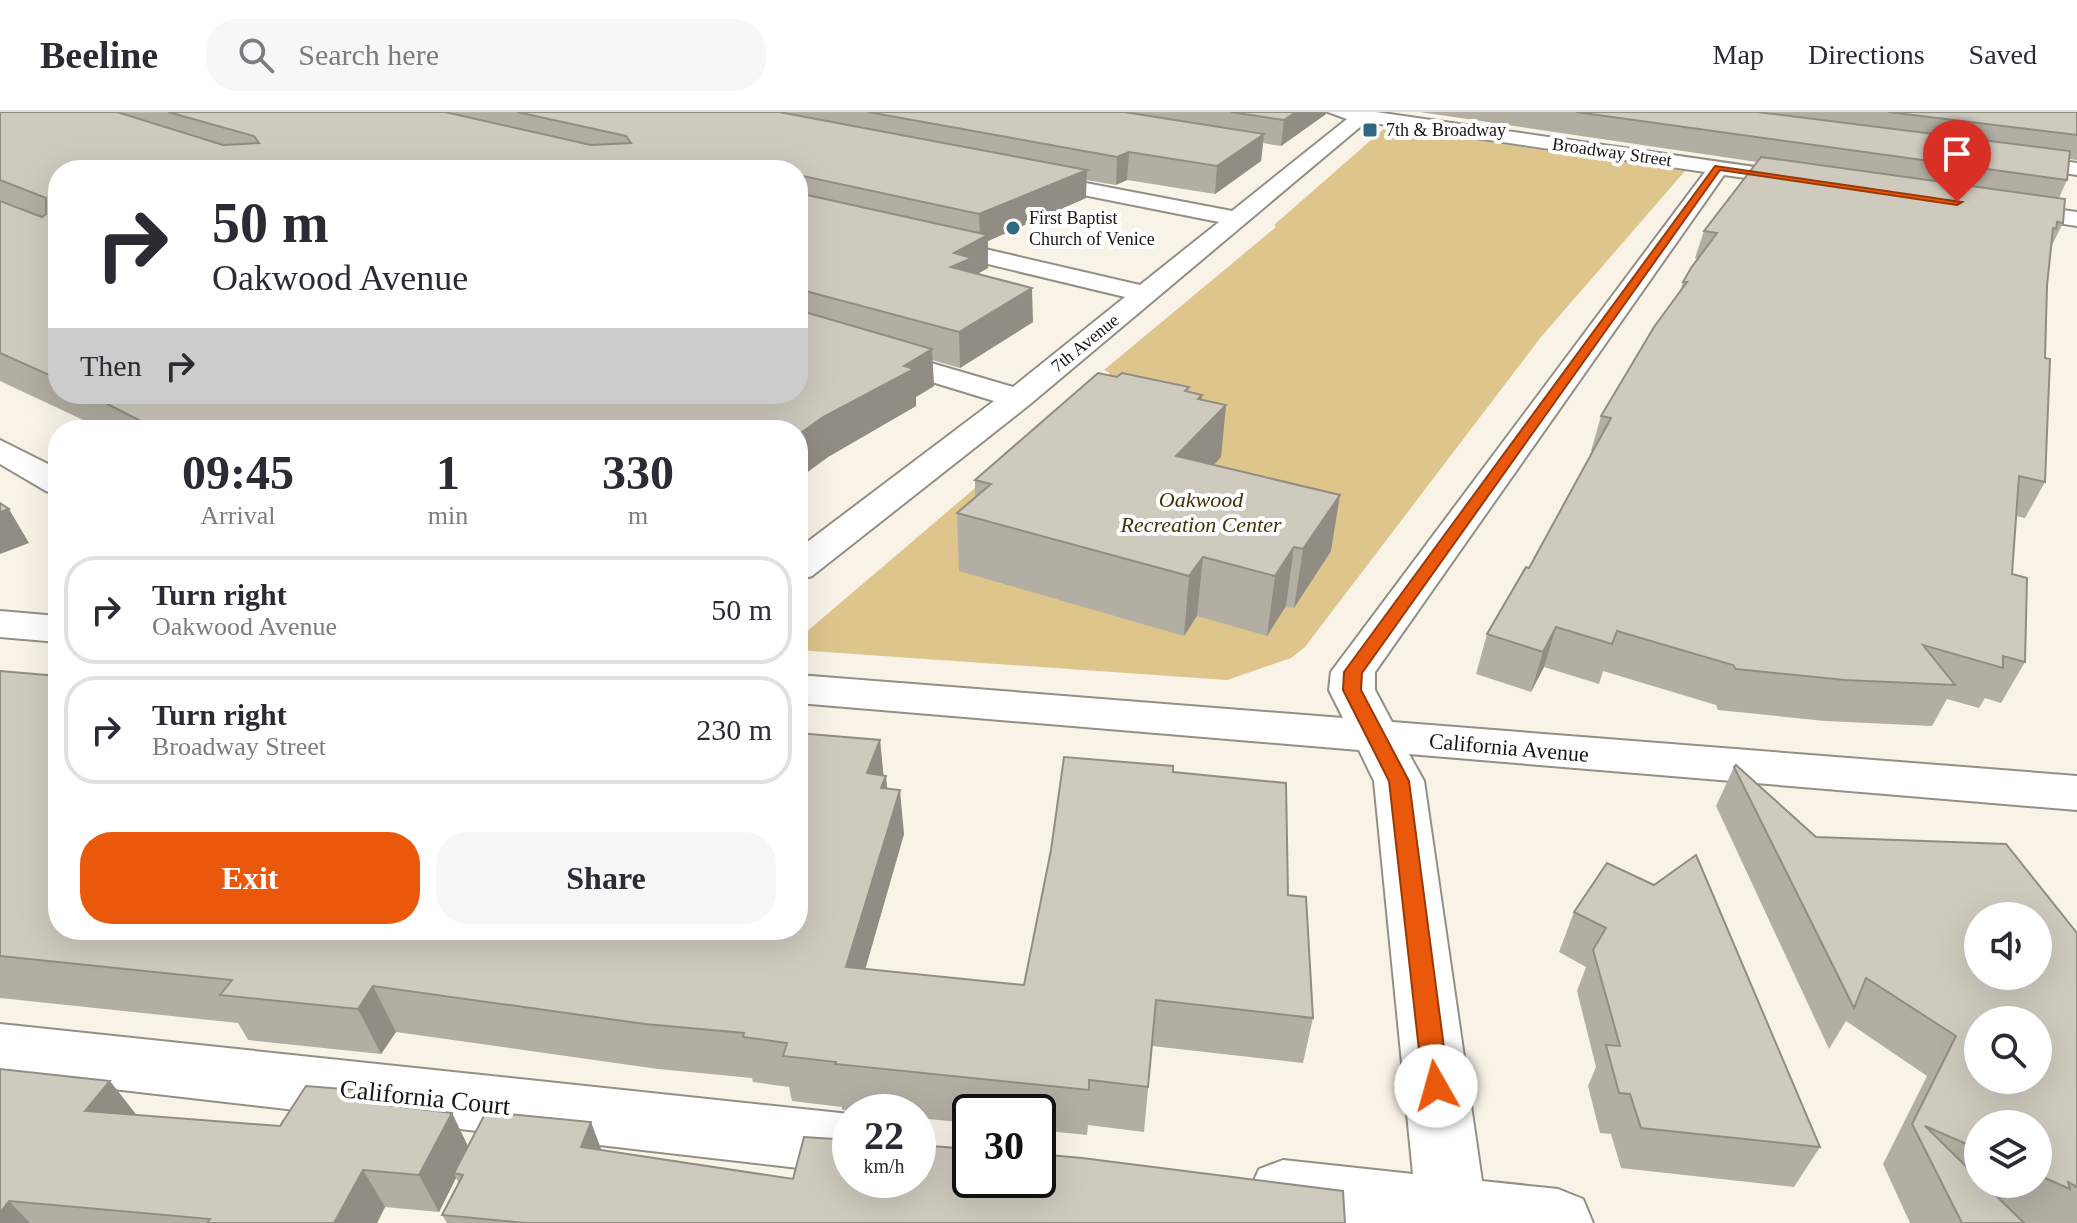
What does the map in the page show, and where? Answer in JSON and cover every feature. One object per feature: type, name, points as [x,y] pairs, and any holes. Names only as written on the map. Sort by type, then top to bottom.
[{"type":"street","name":"7th Avenue","points":[[813,540],[1018,398],[1310,160],[1355,113]]},
{"type":"street","name":"Broadway Street","points":[[1355,113],[1827,183]]},
{"type":"street","points":[[1277,155],[1310,160]]},
{"type":"street","points":[[1984,157],[2077,169]]},
{"type":"street","points":[[1057,184],[1084,168]]},
{"type":"street","points":[[1452,1217],[1399,781],[1378,735],[1352,690],[1353,672],[1718,168]]},
{"type":"street","points":[[1003,173],[1238,219]]},
{"type":"street","points":[[1983,206],[2077,219]]},
{"type":"street","points":[[904,237],[1146,294]]},
{"type":"street","points":[[808,335],[1018,398]]},
{"type":"street","points":[[0,450],[48,478]]},
{"type":"street","points":[[0,624],[48,628]]},
{"type":"street","name":"California Avenue","points":[[808,690],[2077,793]]},
{"type":"street","name":"California Court","points":[[0,1050],[832,1142]]},
{"type":"street","points":[[1224,1185],[1452,1217],[1558,1223]]},
{"type":"green space","name":"Oakwood Recreation Center","points":[[1386,127],[1685,171],[1541,337],[1305,647],[1291,658],[1227,680],[808,651],[808,630],[1110,373],[1104,370],[1276,227],[1274,225]]},
{"type":"building","points":[[0,112],[117,112],[223,145],[259,143],[254,136],[168,112],[445,112],[591,145],[631,143],[626,136],[517,112],[779,112],[1087,170],[979,214],[808,177],[808,160],[48,160],[48,375],[0,353],[0,201],[42,217],[46,214],[46,198],[0,180]]},
{"type":"building","points":[[868,112],[1124,112],[1264,134],[1217,166],[1129,152],[1117,157]]},
{"type":"building","points":[[1231,112],[1296,112],[1284,120]]},
{"type":"building","points":[[1576,112],[1757,112],[2070,151],[2067,180]]},
{"type":"building","points":[[1888,112],[2077,112],[2077,135]]},
{"type":"building","points":[[1761,157],[2065,199],[2063,223],[2057,222],[2056,229],[2053,228],[2047,286],[2045,358],[2050,359],[2045,482],[2019,476],[2012,574],[2027,578],[2025,662],[2003,656],[2003,668],[1923,645],[1955,685],[1845,680],[1736,669],[1733,665],[1617,631],[1612,644],[1556,627],[1543,652],[1487,634],[1526,567],[1529,568],[1611,418],[1601,416],[1654,327],[1687,282],[1683,282],[1691,268],[1717,233],[1704,231]]},
{"type":"building","points":[[808,195],[988,235],[954,253],[972,258],[951,267],[1032,288],[959,332],[808,292]]},
{"type":"building","points":[[808,313],[932,349],[904,366],[914,369],[808,428],[808,420],[139,420],[107,404],[808,404]]},
{"type":"building","points":[[1098,373],[1117,377],[1122,373],[1189,387],[1185,391],[1202,395],[1198,399],[1226,405],[1176,456],[1340,495],[1303,549],[1294,547],[1275,576],[1203,557],[1189,576],[957,513],[991,484],[975,480]]},
{"type":"building","points":[[0,503],[9,509],[0,512]]},
{"type":"building","points":[[0,671],[48,675],[48,940],[808,940],[808,734],[880,740],[867,773],[886,776],[881,788],[900,790],[846,967],[1024,985],[1051,850],[1064,757],[1173,766],[1173,772],[1286,783],[1288,895],[1306,897],[1313,1018],[1156,1000],[1148,1087],[1089,1080],[1089,1090],[835,1064],[783,1056],[787,1043],[743,1037],[744,1033],[645,1024],[373,986],[358,1009],[220,995],[232,980],[0,956]]},
{"type":"building","points":[[1736,765],[1816,837],[2006,844],[2077,933],[2077,1187],[2068,1182],[2070,1189],[2052,1181],[2052,1110],[1964,1110],[1964,1143],[1925,1126],[1964,1164],[1964,1198],[1998,1198],[2024,1223],[1962,1223],[1912,1124],[1956,1036],[1866,978],[1854,1008],[1734,767]]},
{"type":"building","points":[[1696,855],[1820,1147],[1641,1128],[1630,1094],[1619,1093],[1606,1045],[1620,1046],[1593,950],[1606,928],[1574,912],[1607,863],[1654,885]]},
{"type":"building","points":[[0,1069],[110,1081],[85,1111],[280,1126],[306,1086],[394,1093],[386,1105],[452,1113],[419,1175],[363,1170],[334,1223],[207,1223],[210,1219],[9,1201],[0,1213]]},
{"type":"building","points":[[486,1112],[591,1122],[581,1147],[793,1179],[804,1137],[832,1139],[832,1198],[936,1198],[936,1146],[952,1148],[952,1198],[1056,1198],[1056,1156],[1343,1191],[1345,1223],[525,1223],[442,1215],[463,1175],[454,1173]]},
{"type":"place","name":"7th & Broadway","points":[[1370,130]]},
{"type":"place","name":"First Baptist Church of Venice","points":[[1013,228]]},
{"type":"route","points":[[1436,1086],[1399,781],[1378,735],[1352,690],[1353,672],[1718,168],[1957,202]]}]
